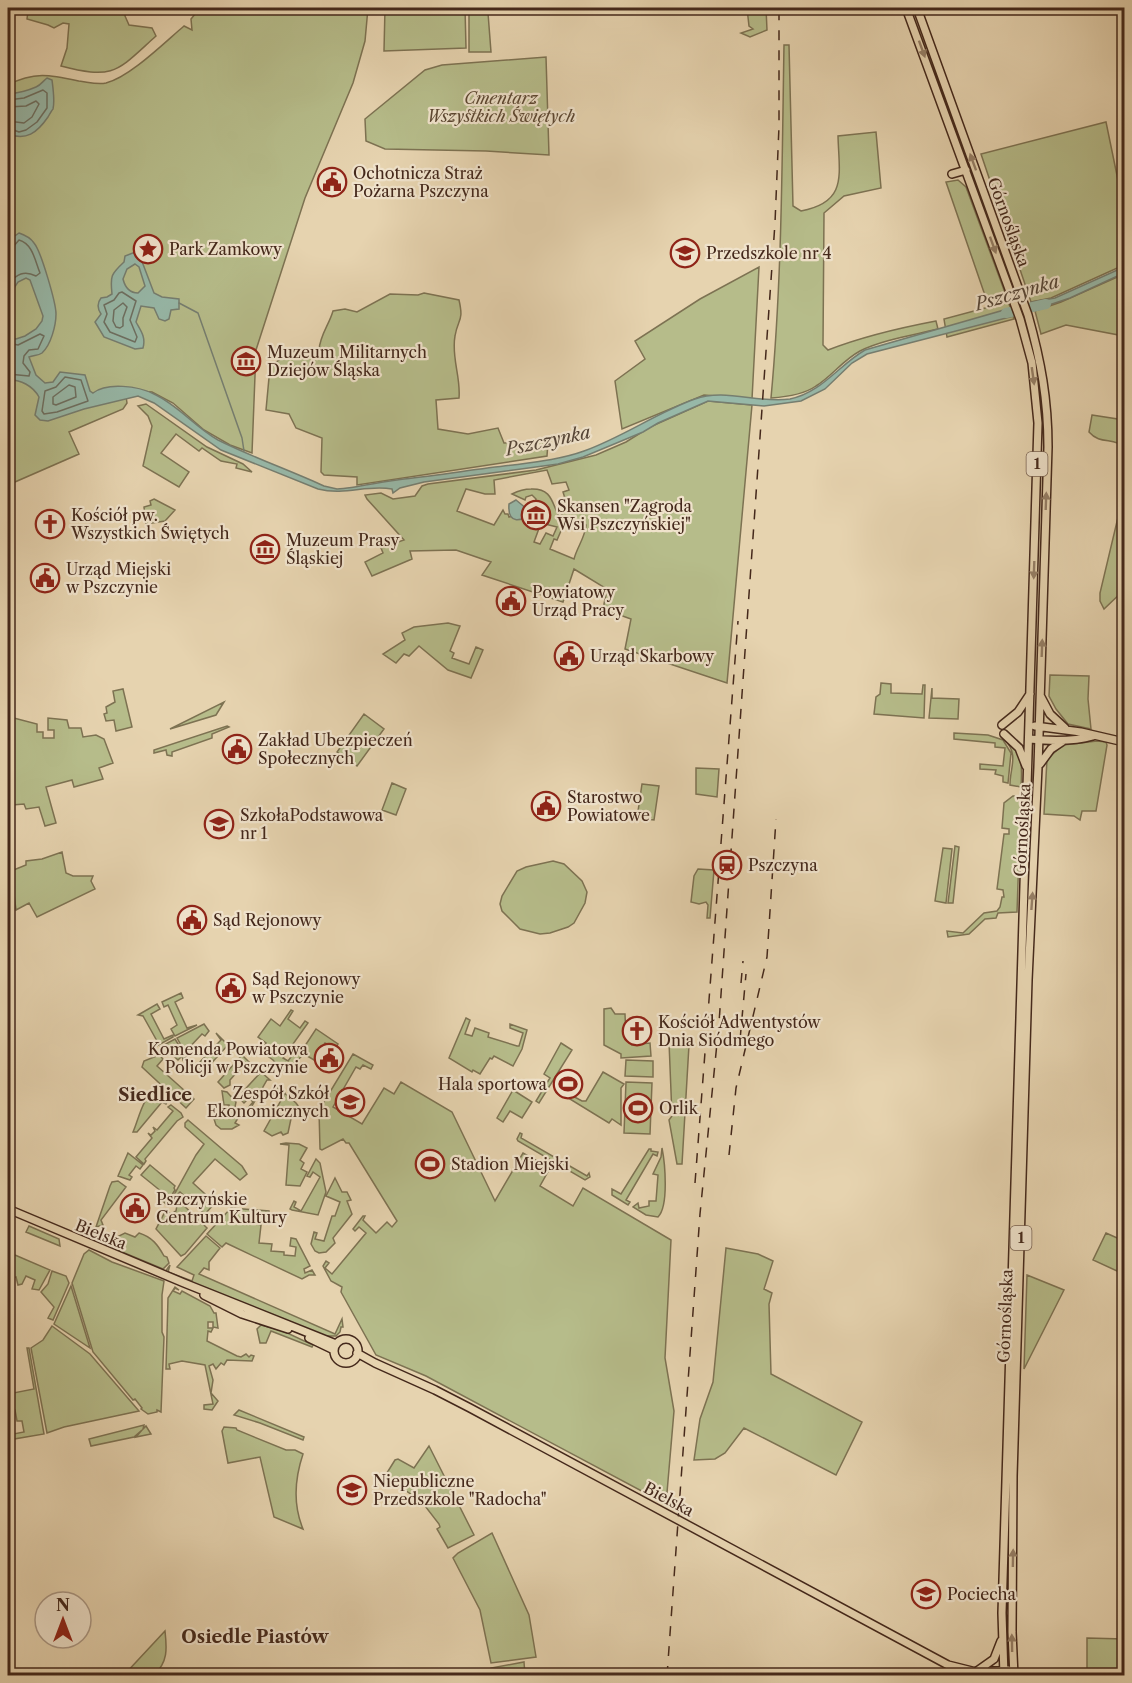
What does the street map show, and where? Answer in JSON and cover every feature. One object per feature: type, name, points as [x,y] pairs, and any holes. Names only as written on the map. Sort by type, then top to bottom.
[{"type":"main road","name":"Górnośląska","points":[[906,8],[1020,319],[1032,363],[1038,423],[1002,1639],[1004,1673]]},
{"type":"main road","name":"Górnośląska","points":[[917,8],[1028,315],[1041,362],[1047,422],[1041,695],[1029,969],[1013,1476],[1013,1672]]},
{"type":"main road","points":[[952,174],[966,170]]},
{"type":"main road","points":[[1002,725],[1018,712],[1030,694]]},
{"type":"main road","points":[[1041,695],[1050,714],[1067,729]]},
{"type":"main road","points":[[1030,726],[1067,729],[1125,742]]},
{"type":"main road","points":[[1004,734],[1019,748],[1028,772]]},
{"type":"main road","points":[[1029,739],[1082,740],[1093,736]]},
{"type":"main road","points":[[1038,767],[1051,749],[1066,740]]},
{"type":"main road","name":"Bielska","points":[[8,1209],[335,1347]]},
{"type":"main road","points":[[344,1339],[350,1340],[356,1345],[356,1355],[347,1363],[341,1362],[336,1358],[335,1347],[344,1339]]},
{"type":"main road","name":"Bielska","points":[[356,1355],[461,1403],[948,1665],[960,1676]]},
{"type":"main road","points":[[976,1672],[994,1659],[1002,1639]]},
{"type":"main road","name":"Bielska","points":[[948,1665],[976,1672],[1013,1672]]},
{"type":"green space","points":[[48,8],[126,8],[125,16],[129,25],[152,28],[156,36],[123,65],[105,72],[61,66],[67,48],[69,24],[63,23],[54,28],[27,19],[28,11],[47,10]]},
{"type":"green space","name":"Park Zamkowy","points":[[200,8],[368,8],[365,41],[353,83],[305,198],[256,350],[252,453],[230,445],[204,430],[173,403],[152,392],[125,390],[127,403],[123,409],[69,432],[79,454],[8,485],[8,85],[35,76],[60,77],[96,84],[106,83],[126,74],[184,26],[192,30],[191,19]]},
{"type":"green space","points":[[385,8],[465,8],[466,48],[384,51]]},
{"type":"green space","points":[[469,8],[508,8],[508,10],[488,13],[491,52],[469,52]]},
{"type":"green space","points":[[747,8],[766,8],[767,30],[750,37],[741,33],[753,29],[749,26]]},
{"type":"green space","points":[[784,45],[789,45],[793,206],[801,211],[816,207],[834,194],[839,174],[838,136],[876,132],[881,188],[844,196],[824,213],[823,345],[828,350],[882,333],[936,321],[938,329],[869,347],[854,355],[822,382],[806,392],[771,398],[779,266]]},
{"type":"green space","name":"Cmentarz Wszystkich Świętych","points":[[546,57],[549,155],[385,149],[366,141],[365,119],[425,70],[442,65]]},
{"type":"green space","points":[[1106,122],[1121,195],[1124,196],[1124,265],[1051,298],[1031,302],[981,154]]},
{"type":"green space","points":[[958,180],[966,187],[1014,319],[947,337],[944,319],[989,307],[946,182]]},
{"type":"green space","points":[[759,267],[752,399],[704,395],[622,429],[615,381],[645,359],[635,341],[700,299]]},
{"type":"green space","points":[[1124,274],[1124,336],[1066,325],[1041,334],[1035,311]]},
{"type":"green space","points":[[424,293],[459,300],[461,316],[454,344],[459,398],[436,400],[438,429],[468,434],[498,428],[504,443],[548,441],[547,456],[357,485],[357,477],[324,475],[321,472],[322,438],[296,428],[289,414],[266,410],[270,367],[283,357],[300,357],[319,350],[333,311],[345,309],[357,312],[390,294],[418,295]]},
{"type":"green space","points":[[708,401],[752,405],[727,683],[625,649],[631,619],[603,609],[607,589],[574,569],[563,602],[482,575],[491,562],[456,550],[410,551],[412,559],[372,576],[365,562],[383,553],[381,548],[404,540],[365,495],[381,493],[393,499],[415,496],[422,486],[428,484],[536,470],[596,455],[626,442],[650,427]],"holes":[[[547,470],[552,484],[566,482],[569,490],[563,492],[568,508],[560,512],[566,521],[571,519],[586,525],[574,559],[550,549],[564,524],[552,500],[545,492],[528,489],[512,494],[525,500],[526,497],[532,495],[536,499],[535,505],[526,508],[532,510],[509,517],[503,510],[494,525],[457,511],[466,489],[495,494],[494,480]],[[541,523],[557,527],[553,536],[546,533],[540,544],[534,542]]]},
{"type":"green space","points":[[146,404],[207,447],[243,464],[252,472],[236,468],[237,464],[221,461],[202,448],[199,451],[176,434],[161,453],[189,472],[179,487],[143,466],[152,426],[148,416],[138,406]]},
{"type":"green space","points":[[1092,415],[1124,420],[1124,447],[1116,442],[1093,436],[1089,432]]},
{"type":"green space","points":[[1124,492],[1124,590],[1104,609],[1100,601],[1100,593]]},
{"type":"green space","points":[[154,499],[175,510],[165,521],[146,524],[144,507],[151,505],[150,501]]},
{"type":"green space","points":[[448,623],[460,626],[450,651],[454,653],[452,658],[469,664],[476,647],[483,650],[471,678],[448,670],[419,646],[409,656],[404,654],[396,663],[383,654],[405,640],[402,633],[414,627]]},
{"type":"green space","points":[[1050,675],[1089,676],[1088,699],[1091,729],[1068,724],[1056,709],[1049,696]]},
{"type":"green space","points":[[881,683],[891,684],[891,693],[922,694],[923,685],[925,685],[924,718],[874,714]]},
{"type":"green space","points":[[932,688],[932,698],[959,699],[958,719],[929,718]]},
{"type":"green space","points":[[123,689],[132,727],[116,731],[114,720],[106,721],[104,714],[107,713],[106,707],[115,702],[113,691]]},
{"type":"green space","points":[[224,702],[216,715],[170,729]]},
{"type":"green space","points":[[364,714],[384,729],[357,766],[337,752]]},
{"type":"green space","points":[[10,717],[37,724],[37,732],[43,732],[43,738],[54,738],[54,730],[48,730],[48,718],[67,720],[69,728],[81,728],[83,737],[96,735],[104,739],[113,763],[99,768],[103,779],[74,787],[72,780],[46,787],[56,823],[45,826],[39,807],[26,809],[24,804],[12,805],[8,812],[8,726]]},
{"type":"green space","points":[[229,727],[212,734],[212,738],[172,752],[172,756],[167,755],[166,750],[154,753],[154,750]]},
{"type":"green space","points":[[954,733],[988,735],[1003,740],[1011,753],[1008,783],[1003,782],[1003,776],[995,774],[996,770],[980,769],[980,764],[1003,766],[1005,748],[995,747],[995,743],[954,739]]},
{"type":"green space","points":[[1005,740],[1016,748],[1019,754],[1021,787],[1010,785],[1013,756]]},
{"type":"green space","points":[[1106,742],[1107,745],[1096,811],[1082,811],[1080,820],[1074,816],[1044,814],[1047,759],[1063,745]]},
{"type":"green space","points":[[696,768],[719,769],[717,797],[696,794]]},
{"type":"green space","points":[[392,783],[406,789],[396,815],[382,810]]},
{"type":"green space","points":[[642,784],[659,786],[654,820],[637,818]]},
{"type":"green space","points":[[1013,796],[1021,796],[1017,912],[998,913],[996,918],[985,919],[969,934],[948,937],[947,931],[963,933],[984,913],[997,911],[1000,907],[1002,897],[1004,897],[1003,890],[997,889],[1004,834],[1009,834],[1009,829],[1002,828],[1004,803]]},
{"type":"green space","points":[[955,846],[959,847],[953,903],[948,903]]},
{"type":"green space","points":[[943,848],[952,849],[946,903],[935,901]]},
{"type":"green space","points":[[62,852],[66,873],[73,876],[93,876],[91,881],[95,889],[37,917],[29,903],[16,910],[11,871],[26,865],[26,861],[42,859]]},
{"type":"green space","points":[[553,861],[564,864],[582,881],[587,892],[585,903],[574,923],[568,927],[540,934],[520,929],[502,911],[500,904],[502,896],[517,871]]},
{"type":"green space","points":[[698,869],[714,870],[710,918],[707,918],[708,905],[706,902],[699,904],[691,902],[694,876]]},
{"type":"green space","points":[[181,993],[183,998],[175,1002],[187,1028],[197,1025],[175,1036],[171,1029],[177,1025],[168,1005],[164,1007],[162,1002]]},
{"type":"green space","points":[[157,1004],[160,1009],[151,1014],[164,1039],[173,1035],[173,1037],[155,1047],[157,1041],[143,1016],[138,1015]]},
{"type":"green space","points":[[611,1008],[615,1014],[625,1014],[626,1038],[631,1038],[632,1045],[650,1043],[651,1056],[621,1058],[621,1054],[604,1045],[604,1009]]},
{"type":"green space","points":[[291,1010],[293,1011],[288,1019],[300,1028],[305,1021],[308,1023],[283,1058],[288,1061],[297,1049],[301,1052],[316,1029],[338,1044],[335,1049],[325,1043],[314,1060],[304,1054],[284,1073],[261,1051],[266,1043],[258,1037],[271,1019],[280,1026]]},
{"type":"green space","points":[[466,1018],[470,1020],[465,1034],[472,1036],[475,1028],[489,1033],[488,1037],[517,1046],[519,1046],[523,1033],[510,1028],[510,1024],[527,1030],[522,1049],[513,1066],[494,1056],[490,1058],[480,1074],[473,1070],[472,1072],[449,1058]]},
{"type":"green space","points":[[204,1024],[209,1031],[205,1036],[202,1034],[185,1052],[177,1038]]},
{"type":"green space","points":[[216,1033],[230,1047],[229,1050],[227,1046],[207,1068],[207,1073],[196,1066],[221,1040]]},
{"type":"green space","points":[[175,1039],[186,1057],[183,1060],[182,1056],[178,1060],[165,1048],[160,1047]]},
{"type":"green space","points":[[669,1042],[689,1045],[682,1164],[677,1164],[669,1120],[672,1116]]},
{"type":"green space","points":[[561,1043],[572,1050],[539,1103],[536,1101],[550,1078],[544,1074]]},
{"type":"green space","points":[[353,1054],[373,1065],[371,1069],[363,1065],[360,1069],[356,1067],[333,1107],[362,1124],[384,1088],[394,1094],[401,1082],[452,1112],[495,1201],[523,1153],[550,1168],[540,1186],[573,1206],[583,1188],[671,1240],[665,1358],[674,1411],[666,1504],[426,1376],[376,1355],[341,1292],[342,1287],[331,1281],[323,1266],[326,1261],[329,1263],[325,1268],[332,1274],[366,1233],[359,1227],[355,1231],[353,1229],[363,1216],[365,1216],[363,1220],[376,1233],[387,1222],[392,1227],[397,1221],[349,1143],[343,1139],[320,1149],[319,1110]]},
{"type":"green space","points":[[159,1055],[163,1059],[157,1066],[194,1099],[186,1108],[142,1067],[144,1061]]},
{"type":"green space","points":[[242,1055],[250,1063],[246,1067],[245,1063],[230,1080],[230,1085],[224,1088],[218,1082]]},
{"type":"green space","points":[[626,1060],[653,1061],[653,1077],[625,1076]]},
{"type":"green space","points":[[261,1072],[270,1080],[267,1080],[252,1106],[256,1109],[249,1112],[248,1108],[253,1102],[249,1098],[244,1103],[238,1097]]},
{"type":"green space","points":[[603,1072],[624,1084],[621,1088],[621,1125],[612,1119],[609,1123],[565,1096],[567,1093],[586,1101]]},
{"type":"green space","name":"Orlik","points":[[626,1082],[652,1083],[650,1134],[624,1133]]},
{"type":"green space","points":[[276,1085],[283,1092],[277,1089],[274,1094],[272,1093]]},
{"type":"green space","points":[[513,1090],[532,1102],[522,1118],[510,1111],[503,1122],[497,1118]]},
{"type":"green space","points":[[222,1091],[227,1092],[236,1102],[235,1107],[240,1111],[242,1108],[247,1109],[248,1112],[241,1113],[235,1123],[239,1125],[232,1129],[221,1129],[216,1125],[214,1119],[230,1117],[229,1105],[224,1105]]},
{"type":"green space","points":[[157,1092],[167,1099],[166,1104],[162,1102],[137,1132],[133,1132],[148,1097]]},
{"type":"green space","points":[[285,1093],[299,1107],[297,1113],[292,1114],[288,1133],[283,1135],[281,1132],[272,1136],[264,1131]]},
{"type":"green space","points":[[171,1105],[183,1117],[145,1159],[144,1164],[136,1157],[152,1138],[148,1133],[151,1135],[155,1131],[153,1127],[157,1130],[173,1111],[168,1107]]},
{"type":"green space","points":[[188,1120],[242,1166],[247,1174],[240,1180],[215,1159],[193,1183],[215,1203],[205,1214],[180,1192],[174,1195],[204,1144],[185,1127]]},
{"type":"green space","points":[[520,1133],[521,1138],[587,1176],[589,1173],[590,1177],[585,1180],[518,1141]]},
{"type":"green space","points":[[280,1144],[299,1144],[307,1148],[300,1160],[304,1163],[301,1169],[307,1172],[300,1186],[286,1185],[289,1145]]},
{"type":"green space","points":[[662,1148],[665,1194],[664,1204],[658,1217],[646,1215],[633,1207],[638,1203],[639,1208],[649,1206],[649,1201],[656,1201],[658,1175],[653,1174],[661,1157]]},
{"type":"green space","points":[[649,1149],[658,1152],[657,1156],[653,1154],[626,1200],[630,1202],[628,1205],[612,1195],[612,1189],[621,1194]]},
{"type":"green space","points":[[128,1153],[143,1165],[140,1169],[136,1166],[129,1175],[132,1177],[130,1180],[118,1176]]},
{"type":"green space","points":[[316,1159],[320,1163],[326,1192],[318,1215],[292,1210],[290,1209],[294,1201],[296,1202],[294,1207],[301,1211],[320,1177],[313,1172],[310,1177],[307,1176]]},
{"type":"green space","points":[[150,1165],[175,1186],[166,1204],[163,1201],[167,1196],[141,1175]]},
{"type":"green space","points":[[335,1178],[342,1192],[347,1192],[351,1200],[347,1201],[352,1214],[333,1238],[335,1243],[326,1252],[319,1253],[311,1244],[314,1232],[317,1233],[315,1239],[324,1241],[332,1216],[335,1216],[340,1202],[326,1196]]},
{"type":"green space","points":[[118,1181],[126,1187],[101,1220],[103,1225],[96,1227],[110,1186],[112,1182]]},
{"type":"green space","points":[[174,1196],[207,1228],[181,1256],[156,1229],[166,1210],[171,1214],[176,1211],[177,1205],[170,1202]]},
{"type":"green space","points":[[231,1208],[269,1211],[270,1218],[267,1218],[267,1215],[257,1214],[256,1224],[261,1225],[259,1243],[272,1244],[271,1251],[295,1256],[296,1247],[290,1246],[291,1238],[296,1239],[310,1266],[304,1269],[305,1273],[312,1270],[315,1275],[302,1279],[226,1243],[222,1247],[207,1234]]},
{"type":"green space","points":[[29,1226],[59,1239],[60,1246],[26,1232]]},
{"type":"green space","points":[[97,1232],[113,1239],[125,1233],[135,1237],[139,1233],[144,1235],[154,1242],[167,1257],[169,1263],[163,1269],[98,1242]]},
{"type":"green space","points":[[1106,1233],[1124,1241],[1124,1256],[1117,1271],[1093,1260]]},
{"type":"green space","points":[[206,1236],[220,1248],[209,1262],[209,1270],[204,1268],[199,1274],[335,1334],[342,1319],[343,1327],[340,1332],[336,1336],[326,1338],[165,1272],[170,1265],[168,1272],[192,1281],[194,1275],[177,1267]]},
{"type":"green space","points":[[726,1248],[758,1254],[773,1261],[764,1289],[772,1293],[769,1304],[771,1374],[862,1422],[836,1475],[744,1428],[725,1453],[715,1459],[694,1460],[700,1419],[713,1382]]},
{"type":"green space","points":[[89,1250],[112,1262],[164,1281],[161,1412],[157,1410],[157,1412],[148,1414],[141,1409],[135,1399],[133,1400],[93,1352],[72,1283],[84,1254]]},
{"type":"green space","points":[[8,1252],[50,1270],[39,1290],[32,1289],[35,1280],[26,1276],[22,1284],[18,1285],[16,1277],[8,1279]]},
{"type":"green space","points":[[52,1271],[66,1276],[69,1283],[53,1320],[48,1318],[54,1307],[41,1292],[48,1284]]},
{"type":"green space","points":[[1027,1275],[1064,1290],[1024,1369]]},
{"type":"green space","points":[[71,1286],[90,1348],[54,1324]]},
{"type":"green space","points":[[175,1287],[179,1290],[175,1288],[173,1291],[180,1294],[182,1291],[210,1306],[216,1313],[218,1328],[213,1327],[213,1322],[208,1322],[208,1328],[213,1328],[211,1332],[208,1331],[207,1341],[237,1356],[241,1357],[246,1354],[249,1357],[254,1356],[252,1361],[227,1360],[224,1365],[221,1363],[216,1369],[213,1364],[209,1366],[213,1380],[211,1393],[218,1401],[212,1410],[204,1409],[204,1405],[213,1404],[205,1365],[182,1361],[169,1364],[170,1369],[166,1369],[168,1298]]},
{"type":"green space","points":[[261,1325],[283,1331],[313,1345],[312,1347],[271,1331],[266,1343],[260,1343],[257,1329]]},
{"type":"green space","points":[[52,1326],[90,1354],[139,1411],[64,1427],[47,1433],[31,1348],[43,1340]]},
{"type":"green space","points":[[27,1348],[29,1348],[44,1434],[8,1440],[8,1435],[24,1432],[22,1421],[17,1421],[15,1410],[9,1410],[8,1394],[34,1389]]},
{"type":"green space","points":[[239,1410],[304,1437],[303,1440],[234,1415]]},
{"type":"green space","points":[[144,1425],[143,1429],[146,1426],[151,1434],[136,1437],[142,1430],[134,1437],[91,1446],[89,1439]]},
{"type":"green space","points":[[224,1427],[236,1428],[286,1450],[295,1450],[303,1454],[298,1472],[296,1501],[303,1529],[274,1517],[260,1457],[228,1463],[222,1431]]},
{"type":"green space","points":[[429,1446],[474,1535],[448,1548],[437,1529],[440,1527],[439,1524],[422,1502],[385,1476],[398,1459],[414,1468]]},
{"type":"green space","points":[[492,1533],[529,1615],[536,1657],[491,1663],[480,1610],[453,1558]]},
{"type":"green space","points":[[165,1631],[166,1655],[159,1670],[154,1675],[124,1675]]},
{"type":"green space","points":[[1087,1638],[1124,1639],[1124,1675],[1087,1675]]},
{"type":"green space","points":[[524,1662],[525,1675],[492,1675],[491,1668]]},
{"type":"water","points":[[47,78],[52,80],[54,98],[53,109],[48,117],[31,134],[20,137],[8,134],[8,94],[33,88]]},
{"type":"water","points":[[19,233],[29,238],[37,248],[48,277],[55,308],[55,324],[48,345],[40,354],[29,357],[36,375],[45,383],[53,382],[60,372],[85,375],[90,391],[93,393],[114,386],[147,391],[171,404],[218,440],[324,486],[337,489],[531,463],[567,456],[598,445],[695,399],[730,395],[766,400],[790,399],[811,391],[865,350],[1011,308],[1014,316],[867,354],[852,363],[825,389],[801,401],[764,406],[708,401],[643,432],[583,457],[558,464],[424,482],[400,488],[393,493],[392,489],[383,488],[328,491],[221,450],[154,403],[138,396],[84,409],[48,421],[40,420],[35,415],[39,397],[36,393],[22,382],[8,380],[8,337],[16,339],[25,336],[36,329],[43,316],[30,280],[26,278],[18,282],[8,297],[9,244],[12,238]]},
{"type":"water","points":[[138,251],[154,293],[162,297],[179,299],[179,309],[171,310],[169,319],[165,321],[159,319],[154,308],[141,306],[136,322],[143,337],[143,348],[135,349],[104,337],[95,322],[101,314],[98,308],[99,302],[101,298],[112,294],[112,276],[124,262],[125,256]],"holes":[[[135,264],[139,267],[145,286],[135,293],[128,289],[123,279],[127,269]]]},
{"type":"water","points":[[1124,267],[1124,273],[1070,298],[1034,310],[1031,302],[1055,298]]},
{"type":"water","points":[[516,500],[527,509],[537,509],[539,513],[518,520],[514,519],[509,512],[509,504]]},
{"type":"waterway","points":[[179,303],[198,313],[242,438],[244,451]]},
{"type":"waterway","name":"Pszczynka","points":[[1006,313],[1046,304]]},
{"type":"railway","points":[[667,1676],[700,1214],[719,1023],[775,223],[779,126],[779,8]]},
{"type":"railway","points":[[695,1183],[738,621]]},
{"type":"railway","points":[[729,1155],[736,1088],[767,957],[776,819]]},
{"type":"railway","points":[[741,983],[743,961]]},
{"type":"railway","points":[[740,1040],[746,974]]},
{"type":"place","name":"Ochotnicza Straż Pożarna Pszczyna","points":[[332,182]]},
{"type":"place","name":"Park Zamkowy","points":[[148,249]]},
{"type":"place","name":"Przedszkole nr 4","points":[[685,253]]},
{"type":"place","name":"Muzeum Militarnych Dziejów Śląska","points":[[246,361]]},
{"type":"place","name":"Skansen \"Zagroda Wsi Pszczyńskiej\"","points":[[536,515]]},
{"type":"place","name":"Kościół pw. Wszystkich Świętych","points":[[50,524]]},
{"type":"place","name":"Muzeum Prasy Śląskiej","points":[[265,549]]},
{"type":"place","name":"Urząd Miejski w Pszczynie","points":[[45,578]]},
{"type":"place","name":"Powiatowy Urząd Pracy","points":[[511,601]]},
{"type":"place","name":"Urząd Skarbowy","points":[[569,656]]},
{"type":"place","name":"Zakład Ubezpieczeń Społecznych","points":[[237,749]]},
{"type":"place","name":"Starostwo Powiatowe","points":[[546,806]]},
{"type":"place","name":"SzkołaPodstawowa nr 1","points":[[219,824]]},
{"type":"place","name":"Pszczyna","points":[[727,865]]},
{"type":"place","name":"Sąd Rejonowy","points":[[192,920]]},
{"type":"place","name":"Sąd Rejonowy w Pszczynie","points":[[231,988]]},
{"type":"place","name":"Kościół Adwentystów Dnia Siódmego","points":[[637,1031]]},
{"type":"place","name":"Komenda Powiatowa Policji w Pszczynie","points":[[329,1058]]},
{"type":"place","name":"Hala sportowa","points":[[568,1084]]},
{"type":"place","name":"Zespół Szkół Ekonomicznych","points":[[350,1102]]},
{"type":"place","name":"Orlik","points":[[638,1108]]},
{"type":"place","name":"Stadion Miejski","points":[[430,1164]]},
{"type":"place","name":"Pszczyńskie Centrum Kultury","points":[[135,1208]]},
{"type":"place","name":"Niepubliczne Przedszkole \"Radocha\"","points":[[352,1490]]},
{"type":"place","name":"Pociecha","points":[[926,1594]]},
{"type":"district","name":"Siedlice","points":[[155,1095]]},
{"type":"district","name":"Osiedle Piastów","points":[[255,1637]]}]
